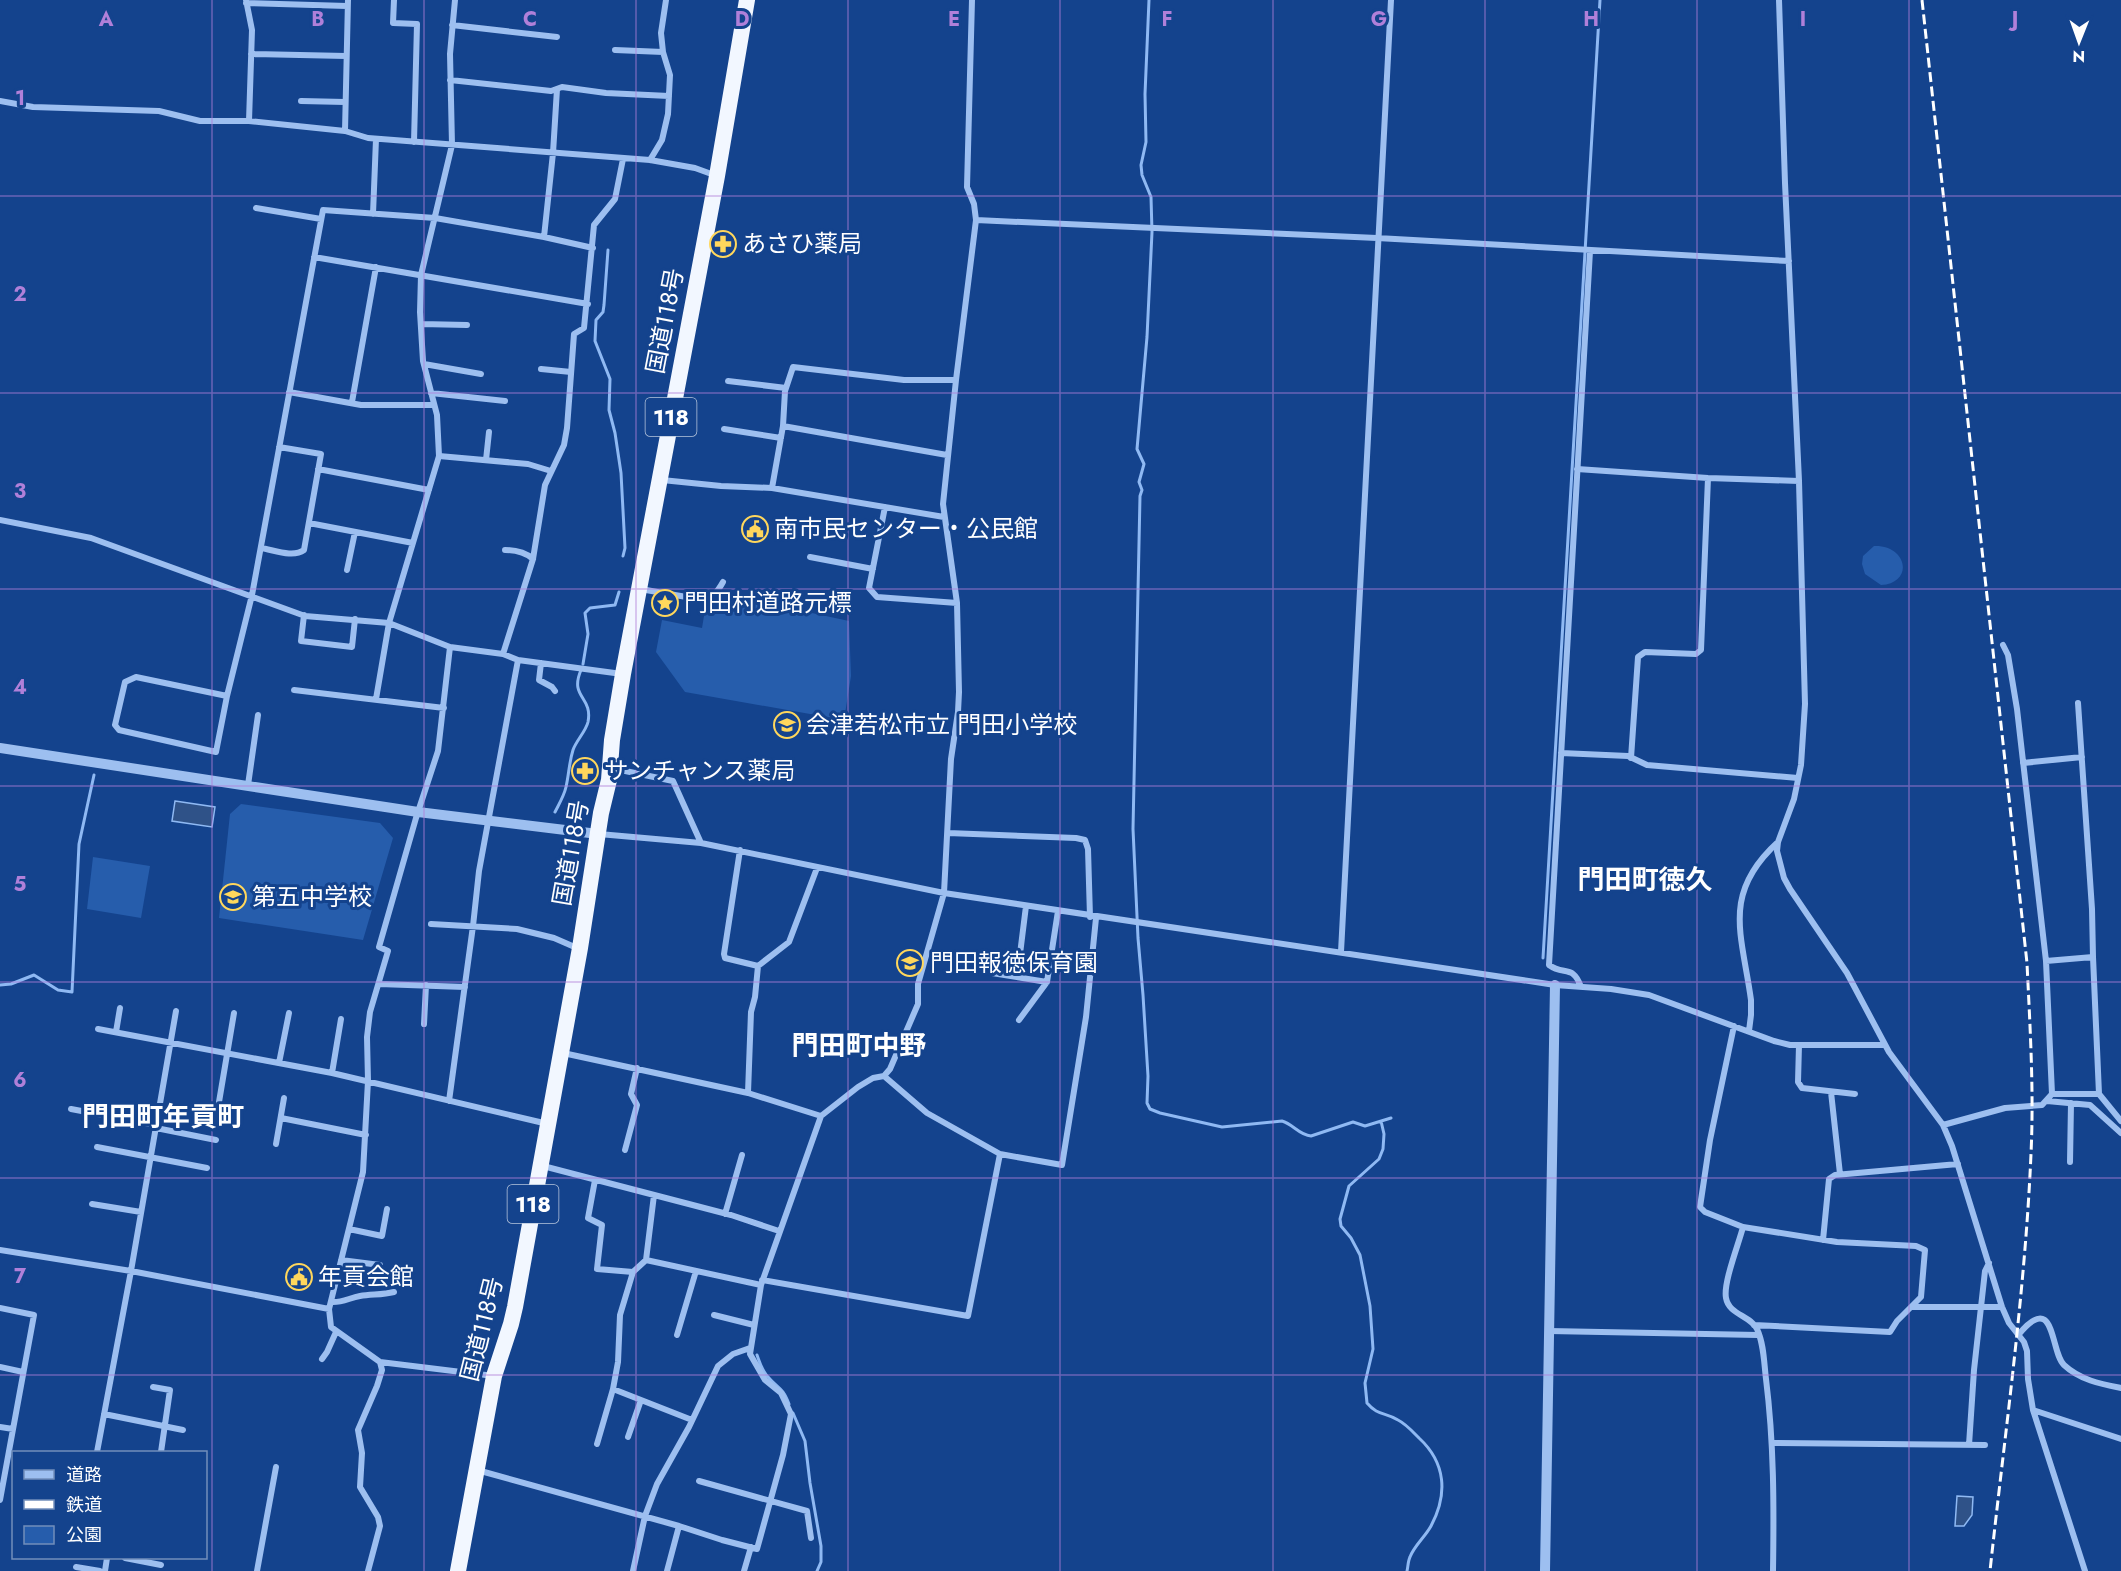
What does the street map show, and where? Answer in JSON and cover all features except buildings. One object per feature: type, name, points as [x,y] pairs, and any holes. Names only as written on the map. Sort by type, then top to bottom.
[{"type":"highway","name":"国道118号","points":[[458,1571],[494,1376],[511,1324],[561,1053],[610,768],[612,740],[623,674],[717,176],[745,1]]},
{"type":"street","points":[[394,0],[393,23],[417,24],[414,142]]},
{"type":"street","points":[[376,699],[389,623],[439,456],[440,432],[424,364],[421,275],[452,145],[450,54],[455,0]]},
{"type":"street","points":[[650,160],[662,140],[668,114],[670,75],[663,52],[661,33],[666,0]]},
{"type":"street","points":[[477,1469],[722,1540],[757,1548],[783,1455],[790,1414],[781,1393],[765,1380],[754,1364],[750,1348],[761,1282],[821,1116],[858,1087],[873,1078],[884,1076],[890,1068],[918,1004],[918,984],[944,893],[951,759],[959,692],[957,603],[944,518],[948,454],[976,219],[974,204],[967,187],[972,0]]},
{"type":"street","points":[[1341,952],[1391,0]]},
{"type":"street","points":[[1779,0],[1799,481],[1805,704],[1798,778],[1794,799],[1778,842],[1779,861],[1790,889],[1847,973],[1884,1045],[1943,1125],[1958,1164],[2002,1307],[2009,1323],[2019,1334],[2027,1351],[2028,1379],[2033,1410],[2085,1571]]},
{"type":"street","points":[[249,121],[252,30],[246,2],[347,3],[345,132]]},
{"type":"street","points":[[452,25],[557,37]]},
{"type":"street","points":[[615,50],[663,52]]},
{"type":"street","points":[[251,54],[346,56]]},
{"type":"street","points":[[450,80],[551,91],[562,87],[606,93],[669,96]]},
{"type":"street","points":[[544,237],[557,88]]},
{"type":"street","points":[[0,100],[33,106],[159,111],[200,121],[249,121],[345,132],[376,139],[650,160],[695,168],[717,176]]},
{"type":"street","points":[[301,100],[345,102]]},
{"type":"street","points":[[373,214],[376,139]]},
{"type":"street","points":[[502,654],[533,559],[545,484],[564,445],[574,334],[584,328],[594,225],[615,199],[623,159]]},
{"type":"street","points":[[256,208],[321,219]]},
{"type":"street","points":[[227,696],[136,677],[125,682],[115,724],[119,730],[216,752],[252,595],[323,210],[435,218],[593,248]]},
{"type":"street","points":[[976,219],[1789,261]]},
{"type":"street","points":[[1581,987],[1573,973],[1555,970],[1549,965],[1590,251]]},
{"type":"street","points":[[314,257],[588,304]]},
{"type":"street","points":[[352,402],[376,267]]},
{"type":"street","points":[[421,324],[467,325]]},
{"type":"street","points":[[424,364],[481,374]]},
{"type":"street","points":[[772,488],[783,426],[786,388],[793,367],[904,380],[956,380]]},
{"type":"street","points":[[541,369],[571,372]]},
{"type":"street","points":[[728,381],[786,388]]},
{"type":"street","points":[[290,392],[361,405],[434,405]]},
{"type":"street","points":[[431,393],[505,401]]},
{"type":"street","points":[[783,426],[948,454]]},
{"type":"street","points":[[724,429],[781,438]]},
{"type":"street","points":[[486,460],[489,432]]},
{"type":"street","points":[[261,548],[295,554],[302,553],[309,523],[321,454],[279,447]]},
{"type":"street","points":[[439,456],[528,464],[551,471]]},
{"type":"street","points":[[318,469],[429,490]]},
{"type":"street","points":[[1577,469],[1708,478],[1799,481]]},
{"type":"street","points":[[1631,758],[1638,657],[1645,652],[1696,654],[1701,651],[1708,478]]},
{"type":"street","points":[[659,480],[772,488],[944,518]]},
{"type":"street","points":[[885,507],[869,588],[877,597],[957,603]]},
{"type":"street","points":[[0,520],[91,538],[304,615],[389,623],[450,647],[502,654],[518,660],[623,674]]},
{"type":"street","points":[[309,523],[413,543]]},
{"type":"street","points":[[347,570],[355,532]]},
{"type":"street","points":[[505,550],[527,554],[533,559]]},
{"type":"street","points":[[810,557],[873,569]]},
{"type":"street","points":[[639,588],[704,600],[717,592],[723,582]]},
{"type":"street","points":[[304,615],[301,641],[352,647],[355,620]]},
{"type":"street","points":[[1943,1125],[1990,1111],[2042,1105],[2052,1094],[2046,961],[2023,763],[2008,655],[2003,645]]},
{"type":"street","points":[[450,647],[438,751],[379,947],[388,951],[370,1012],[363,1172],[330,1305],[331,1328],[380,1362],[494,1376]]},
{"type":"street","points":[[449,1101],[479,871],[518,660]]},
{"type":"street","points":[[541,663],[539,680],[555,691]]},
{"type":"street","points":[[294,690],[444,708]]},
{"type":"street","points":[[2078,703],[2092,909],[2099,1094],[2121,1120]]},
{"type":"street","points":[[248,785],[258,715]]},
{"type":"street","points":[[0,748],[418,812],[598,834],[701,843],[944,893],[1093,917],[1555,985],[1649,995],[1780,1043],[1884,1045]]},
{"type":"street","points":[[1561,753],[1628,756],[1647,765],[1798,778]]},
{"type":"street","points":[[2023,763],[2082,758]]},
{"type":"street","points":[[610,768],[673,781],[701,843]]},
{"type":"street","points":[[884,1076],[927,1113],[1000,1154],[1062,1165],[1086,1017],[1093,917],[1088,849],[1085,840],[948,833]]},
{"type":"street","points":[[1749,1031],[1751,1000],[1738,911],[1742,891],[1751,874],[1766,853],[1778,842]]},
{"type":"street","points":[[740,850],[724,954],[725,958],[758,966]]},
{"type":"street","points":[[748,1093],[751,1012],[758,966],[789,942],[817,868]]},
{"type":"street","points":[[1020,954],[1026,906]]},
{"type":"street","points":[[1019,1020],[1047,982],[1058,911]]},
{"type":"street","points":[[431,924],[517,929],[554,938],[568,946],[580,948]]},
{"type":"street","points":[[2046,961],[2093,957]]},
{"type":"street","points":[[992,973],[1047,982]]},
{"type":"street","points":[[379,984],[465,987]]},
{"type":"street","points":[[424,1024],[426,985]]},
{"type":"street","points":[[1545,1571],[1555,985]]},
{"type":"street","points":[[116,1032],[120,1008]]},
{"type":"street","points":[[97,1451],[176,1011]]},
{"type":"street","points":[[219,1102],[234,1013]]},
{"type":"street","points":[[279,1063],[289,1013]]},
{"type":"street","points":[[332,1073],[341,1019]]},
{"type":"street","points":[[1734,1026],[1710,1140],[1700,1207],[1705,1212],[1743,1227],[1823,1240],[1921,1247],[1925,1250],[1921,1297],[1897,1321],[1890,1332],[1886,1333],[1754,1325],[1730,1308],[1726,1299],[1727,1280],[1743,1227]]},
{"type":"street","points":[[98,1029],[332,1073],[548,1124]]},
{"type":"street","points":[[1799,1045],[1798,1082],[1802,1088],[1855,1094]]},
{"type":"street","points":[[561,1053],[748,1093],[821,1116]]},
{"type":"street","points":[[625,1150],[637,1106],[632,1094],[637,1068]]},
{"type":"street","points":[[1831,1092],[1840,1174]]},
{"type":"street","points":[[2052,1094],[2099,1094]]},
{"type":"street","points":[[276,1144],[284,1098]]},
{"type":"street","points":[[2047,1101],[2088,1104],[2121,1133]]},
{"type":"street","points":[[2070,1162],[2071,1103]]},
{"type":"street","points":[[71,1109],[216,1140]]},
{"type":"street","points":[[281,1118],[366,1135]]},
{"type":"street","points":[[97,1147],[207,1168]]},
{"type":"street","points":[[646,1260],[696,1271],[968,1316],[1000,1154]]},
{"type":"street","points":[[725,1214],[742,1155]]},
{"type":"street","points":[[1823,1240],[1829,1179],[1835,1175],[1958,1164]]},
{"type":"street","points":[[540,1166],[725,1214],[779,1231]]},
{"type":"street","points":[[595,1180],[588,1218],[602,1225],[597,1269],[633,1272]]},
{"type":"street","points":[[597,1444],[613,1389],[618,1362],[620,1315],[633,1272],[646,1260],[654,1195]]},
{"type":"street","points":[[92,1204],[141,1212]]},
{"type":"street","points":[[349,1229],[382,1236],[387,1209]]},
{"type":"street","points":[[0,1250],[330,1305],[361,1296],[380,1296],[394,1292]]},
{"type":"street","points":[[341,1260],[380,1265]]},
{"type":"street","points":[[1969,1445],[1980,1307],[1986,1267],[1989,1263]]},
{"type":"street","points":[[677,1335],[696,1271]]},
{"type":"street","points":[[1912,1307],[2002,1307]]},
{"type":"street","points":[[0,1308],[34,1315],[0,1500]]},
{"type":"street","points":[[714,1315],[754,1325]]},
{"type":"street","points":[[2019,1334],[2030,1323],[2045,1321],[2052,1327],[2056,1351],[2063,1364],[2081,1377],[2121,1388]]},
{"type":"street","points":[[1754,1325],[1763,1351],[1773,1443],[1773,1571]]},
{"type":"street","points":[[1549,1331],[1758,1335]]},
{"type":"street","points":[[322,1359],[336,1332]]},
{"type":"street","points":[[633,1571],[645,1516],[657,1484],[718,1366],[733,1354],[750,1348]]},
{"type":"street","points":[[368,1571],[380,1527],[378,1517],[360,1486],[362,1453],[358,1430],[377,1386],[382,1370],[380,1362]]},
{"type":"street","points":[[0,1367],[23,1372]]},
{"type":"street","points":[[153,1387],[170,1390],[161,1451]]},
{"type":"street","points":[[613,1389],[692,1420]]},
{"type":"street","points":[[628,1437],[641,1400]]},
{"type":"street","points":[[2033,1410],[2121,1439]]},
{"type":"street","points":[[104,1414],[183,1430]]},
{"type":"street","points":[[0,1426],[13,1429]]},
{"type":"street","points":[[1773,1443],[1985,1445]]},
{"type":"street","points":[[257,1571],[276,1467]]},
{"type":"street","points":[[699,1481],[807,1511],[811,1538]]},
{"type":"street","points":[[667,1571],[679,1526]]},
{"type":"street","points":[[744,1571],[751,1547]]},
{"type":"street","points":[[134,1559],[161,1565]]},
{"type":"street","points":[[76,1569],[103,1571]]},
{"type":"green space","points":[[1874,546],[1885,547],[1900,557],[1903,564],[1902,572],[1899,578],[1892,583],[1881,585],[1865,574],[1862,564],[1863,556]]},
{"type":"green space","points":[[733,596],[849,621],[851,676],[844,720],[685,692],[656,652],[662,620],[702,628],[705,610],[718,608]]},
{"type":"green space","points":[[241,804],[380,823],[393,838],[363,940],[219,918],[230,814]]},
{"type":"green space","points":[[93,857],[150,866],[141,918],[87,909]]},
{"type":"shaded area","points":[[175,801],[215,807],[212,827],[172,821]]},
{"type":"shaded area","points":[[1957,1496],[1973,1497],[1972,1515],[1964,1526],[1955,1526]]},
{"type":"waterway","points":[[1149,0],[1145,94],[1146,142],[1141,165],[1142,175],[1151,197],[1152,232],[1147,337],[1137,449],[1144,464],[1139,482],[1142,490],[1140,496],[1133,829],[1148,1076],[1147,1103],[1150,1109],[1160,1113],[1222,1127],[1282,1121],[1303,1134],[1311,1136],[1353,1122],[1365,1126],[1391,1118]]},
{"type":"waterway","points":[[1543,958],[1600,0]]},
{"type":"waterway","points":[[608,250],[604,305],[603,312],[596,320],[595,341],[610,379],[609,410],[621,473],[625,548],[623,556]]},
{"type":"waterway","points":[[583,664],[588,634],[585,613],[590,608],[615,605],[619,592]]},
{"type":"waterway","points":[[555,812],[565,790],[573,750],[588,722],[589,713],[578,686],[581,670]]},
{"type":"waterway","points":[[0,985],[11,984],[34,975],[58,990],[72,992],[79,844],[94,775]]},
{"type":"waterway","points":[[1381,1121],[1384,1134],[1383,1149],[1379,1159],[1349,1186],[1340,1219],[1341,1226],[1360,1255],[1370,1306],[1373,1349],[1365,1383],[1367,1403],[1378,1412],[1401,1422],[1419,1438],[1435,1458],[1442,1479],[1442,1491],[1436,1514],[1429,1530],[1412,1553],[1407,1571]]},
{"type":"waterway","points":[[757,1355],[764,1372],[782,1391],[789,1404]]},
{"type":"waterway","points":[[793,1413],[805,1441],[821,1546],[821,1562],[817,1571]]},
{"type":"railway","points":[[1922,0],[2027,963],[2032,1082],[2028,1206],[2019,1310],[1990,1571]]},
{"type":"place","name":"あさひ薬局","points":[[723,244]]},
{"type":"place","name":"南市民センター・公民館","points":[[755,529]]},
{"type":"place","name":"門田村道路元標","points":[[665,603]]},
{"type":"place","name":"会津若松市立 門田小学校","points":[[787,725]]},
{"type":"place","name":"サンチャンス薬局","points":[[585,771]]},
{"type":"place","name":"第五中学校","points":[[233,897]]},
{"type":"place","name":"門田報徳保育園","points":[[910,963]]},
{"type":"place","name":"年貢会館","points":[[299,1277]]},
{"type":"district","name":"門田町徳久","points":[[1645,880]]},
{"type":"district","name":"門田町中野","points":[[859,1046]]},
{"type":"district","name":"門田町年貢町","points":[[163,1117]]}]
